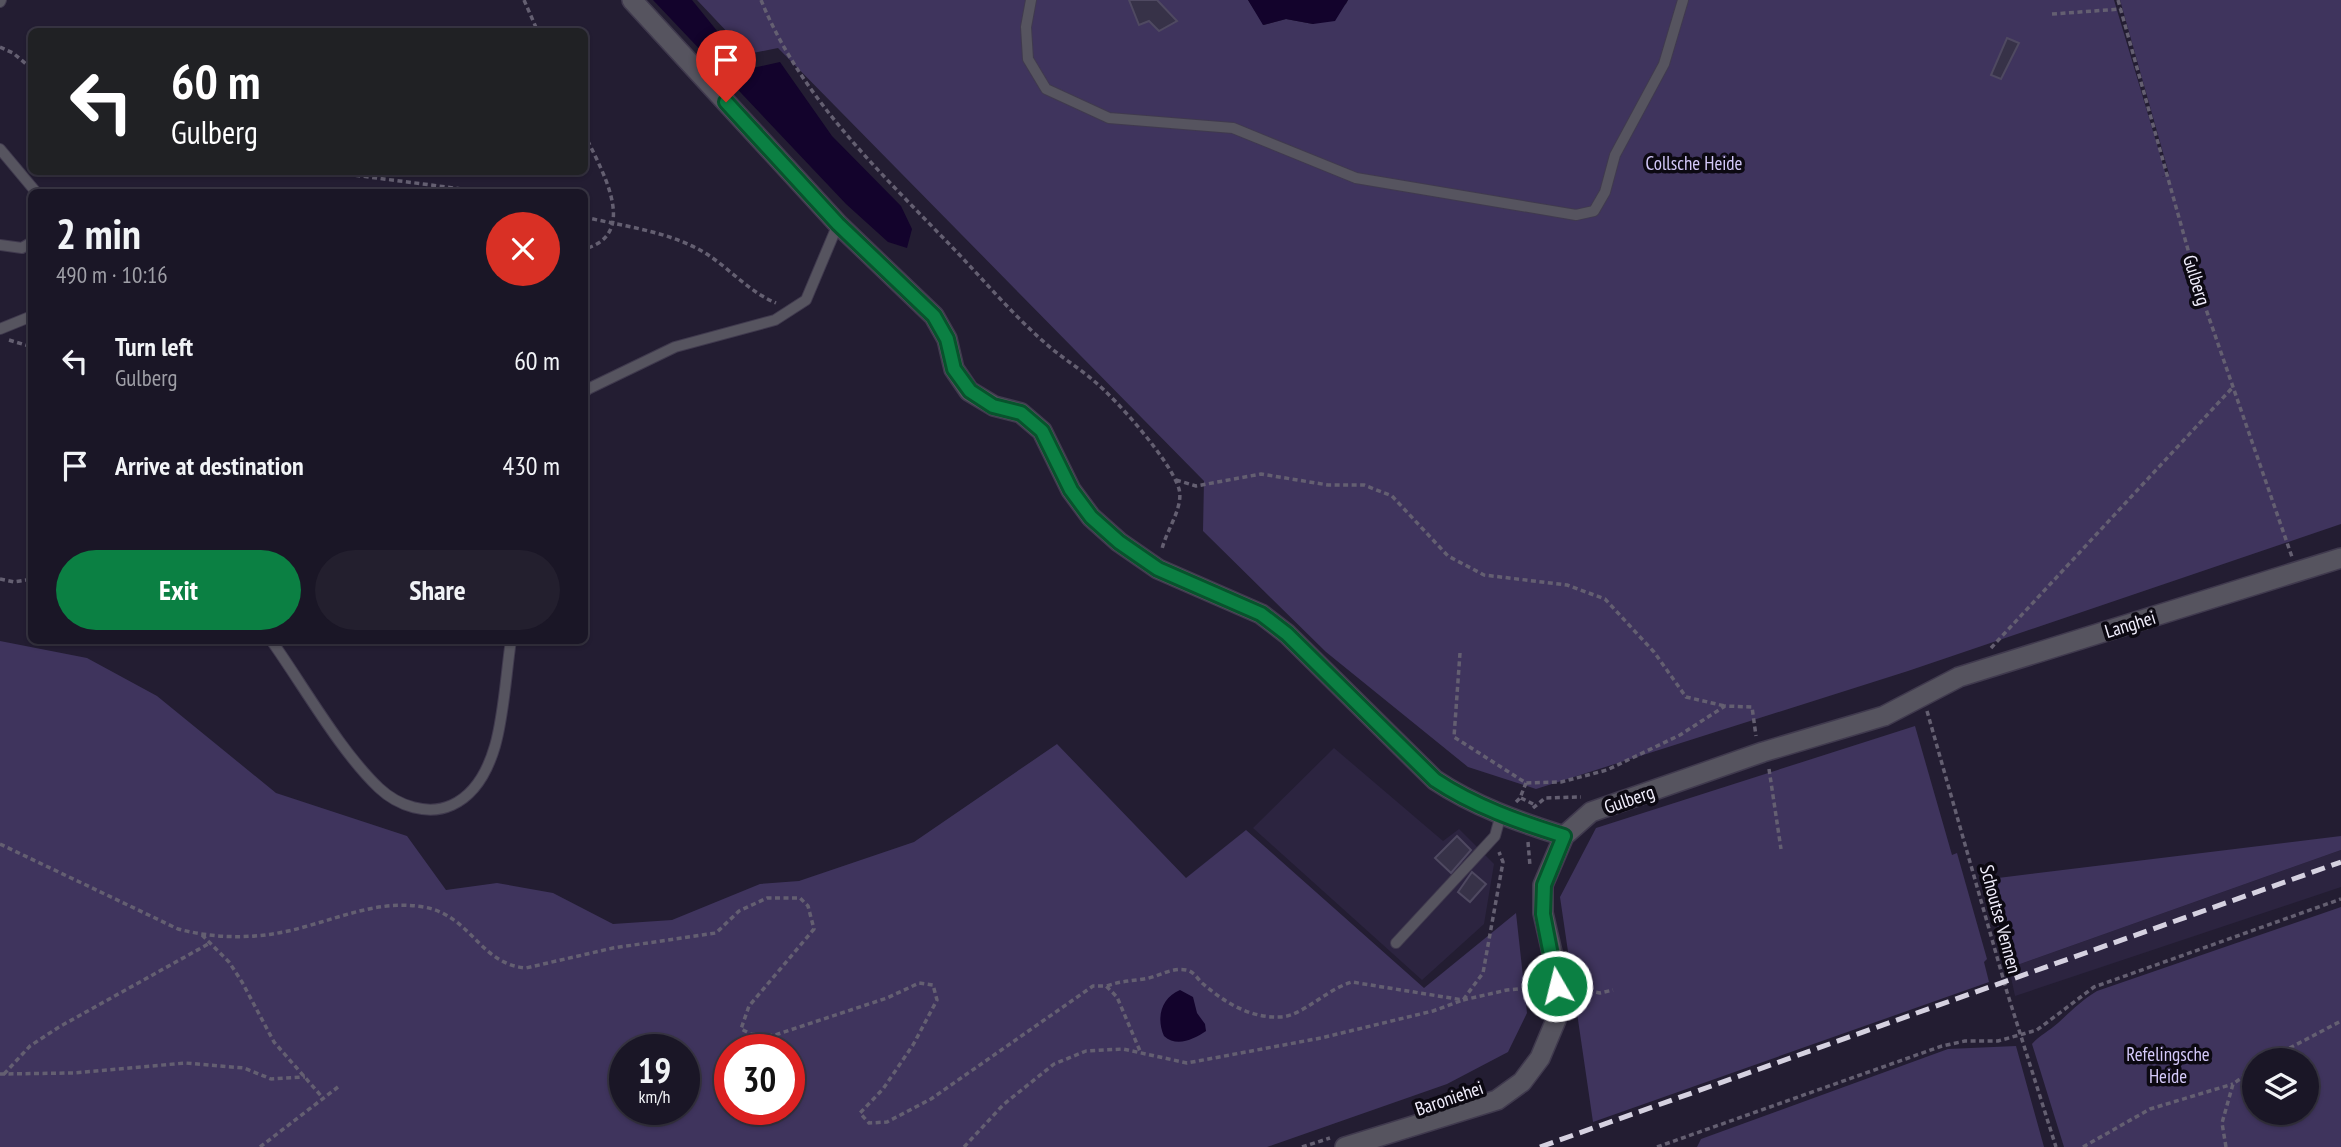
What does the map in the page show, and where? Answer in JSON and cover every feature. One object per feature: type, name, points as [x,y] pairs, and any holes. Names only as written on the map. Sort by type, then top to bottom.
[{"type":"street","points":[[632,0],[838,224],[934,316],[947,339],[954,369],[970,391],[993,406],[1021,413],[1042,431],[1071,490],[1091,517],[1119,542],[1158,569],[1261,614],[1287,634],[1435,780],[1456,794],[1526,825],[1564,836]]},
{"type":"street","name":"Langhei","points":[[1923,697],[1959,677],[2341,558]]},
{"type":"street","name":"Gulberg","points":[[1564,836],[1591,812],[1763,752],[1884,716],[1923,697]]},
{"type":"street","name":"Baroniehei","points":[[1341,1141],[1497,1100],[1522,1082],[1540,1058],[1556,1020],[1548,987],[1543,914],[1544,885],[1564,836]]},
{"type":"lane","points":[[1031,0],[1026,27],[1028,59],[1046,89],[1110,118],[1233,128],[1356,178],[1576,215],[1594,211],[1605,192],[1615,155],[1664,64],[1683,0]]},
{"type":"lane","points":[[0,149],[33,189]]},
{"type":"lane","points":[[588,388],[675,346],[775,320],[806,300],[838,224]]},
{"type":"lane","points":[[0,245],[22,248],[28,244]]},
{"type":"lane","points":[[0,328],[28,318]]},
{"type":"lane","points":[[274,644],[355,761],[380,790],[411,807],[436,811],[455,803],[479,785],[495,746],[510,644]]},
{"type":"lane","points":[[1396,943],[1495,836],[1501,814]]},
{"type":"path","points":[[524,0],[536,28]]},
{"type":"path","points":[[761,0],[776,37],[790,52],[812,94],[866,157],[1043,341],[1096,383],[1163,457],[1179,491],[1179,503],[1165,536],[1158,569]]},
{"type":"path","name":"Gulberg","points":[[2118,0],[2199,289],[2291,555]]},
{"type":"path","points":[[2052,14],[2120,9]]},
{"type":"path","points":[[0,47],[13,53],[28,66]]},
{"type":"path","points":[[588,141],[614,201],[614,224],[600,240],[588,247]]},
{"type":"path","points":[[353,175],[462,189]]},
{"type":"path","points":[[588,218],[667,236],[701,251],[763,298],[790,310]]},
{"type":"path","points":[[0,337],[28,346]]},
{"type":"path","points":[[1990,649],[2233,387]]},
{"type":"path","points":[[1175,480],[1196,486],[1261,474],[1328,485],[1364,485],[1392,496],[1448,556],[1484,575],[1567,585],[1605,599],[1654,652],[1686,698],[1724,706],[1752,707],[1757,739],[1769,769],[1781,849]]},
{"type":"path","points":[[0,579],[14,582],[28,580]]},
{"type":"path","points":[[1460,653],[1454,737],[1526,783],[1560,782],[1607,770],[1681,735],[1724,706]]},
{"type":"path","name":"Schoutse Vennen","points":[[1923,697],[2021,1036],[2056,1147]]},
{"type":"path","points":[[1520,798],[1535,805]]},
{"type":"path","points":[[1526,825],[1531,864],[1529,873]]},
{"type":"path","points":[[1463,1000],[1483,974],[1503,862],[1495,836]]},
{"type":"path","points":[[0,844],[165,923],[202,935],[223,938],[270,934],[303,928],[349,912],[402,905],[425,908],[459,921],[488,953],[511,967],[526,968],[613,948],[716,933],[739,911],[767,898],[800,898],[808,906],[814,929],[749,1006],[741,1028],[751,1034],[775,1035],[887,999],[919,983],[933,985],[937,1000],[914,1045],[883,1089],[860,1112],[869,1123],[887,1122],[931,1099],[1093,986],[1145,979],[1177,969],[1189,970],[1230,1005],[1261,1016],[1282,1017],[1301,1011],[1334,987],[1352,982],[1463,1000]]},
{"type":"path","points":[[1657,1147],[1942,1046],[2021,1036],[2052,1020],[2094,986],[2341,899]]},
{"type":"path","points":[[202,935],[229,962],[274,1042],[323,1098]]},
{"type":"path","points":[[2,1074],[30,1046],[59,1027],[209,943]]},
{"type":"path","points":[[1539,976],[1548,987]]},
{"type":"path","points":[[1106,986],[1117,998],[1140,1051]]},
{"type":"path","points":[[1539,998],[1548,987]]},
{"type":"path","points":[[964,1147],[1004,1104],[1054,1064],[1086,1051],[1140,1051],[1170,1061],[1187,1063],[1321,1038],[1507,990],[1548,987],[1600,993],[1613,990]]},
{"type":"path","points":[[2290,1048],[2341,1021]]},
{"type":"path","points":[[2,1074],[73,1073],[185,1063],[244,1068],[271,1079],[305,1077]]},
{"type":"path","points":[[2083,1147],[2150,1109],[2233,1084],[2242,1078]]},
{"type":"path","points":[[2226,1147],[2222,1123],[2233,1084]]},
{"type":"path","points":[[260,1147],[338,1087]]},
{"type":"path","points":[[1303,1147],[1341,1141]]},
{"type":"shaded area","points":[[653,0],[692,0],[748,69],[780,62],[832,136],[901,206],[912,229],[907,248],[888,242],[846,204]]},
{"type":"shaded area","points":[[1248,0],[1348,0],[1335,21],[1313,24],[1286,19],[1263,25]]},
{"type":"shaded area","points":[[1334,748],[1443,841],[1459,829],[1494,864],[1484,924],[1422,980],[1253,828]]},
{"type":"shaded area","points":[[2341,850],[2341,887],[2015,996],[2009,968]]},
{"type":"shaded area","points":[[1180,990],[1193,997],[1206,1031],[1180,1042],[1164,1036],[1160,1022],[1164,1003]]},
{"type":"green space","name":"Collsche Heide","points":[[697,0],[1248,0],[1264,25],[1286,19],[1313,24],[1346,4],[1348,0],[2114,0],[2166,175],[2162,177],[2169,174],[2120,0],[2341,0],[2341,524],[1908,671],[1536,789],[1468,767],[1326,652],[1203,531],[1204,481],[778,48],[748,54]]},
{"type":"green space","points":[[0,641],[87,658],[157,696],[276,793],[407,836],[446,890],[497,883],[553,893],[613,924],[672,920],[760,884],[799,881],[914,842],[1057,744],[1186,878],[1246,830],[1424,988],[1516,913],[1527,1013],[1508,1052],[1447,1084],[1267,1147],[0,1147]]},
{"type":"green space","points":[[1915,726],[1952,855],[1957,853],[1987,959],[1984,962],[1989,982],[1593,1122],[1560,897],[1596,828]]},
{"type":"green space","points":[[2341,836],[2341,850],[2009,968],[1987,888],[1998,878]]},
{"type":"green space","name":"Refelingsche Heide","points":[[2341,907],[2341,1147],[2064,1147],[2032,1044],[2097,991]]},
{"type":"green space","points":[[2016,1046],[2044,1147],[1697,1147],[1701,1139],[1948,1049]]},
{"type":"building","points":[[1129,0],[1157,0],[1177,21],[1159,31],[1149,21],[1139,25]]},
{"type":"building","points":[[2007,38],[2019,43],[2001,79],[1991,75]]},
{"type":"building","points":[[1457,836],[1471,850],[1451,873],[1435,858]]},
{"type":"building","points":[[1472,872],[1486,884],[1470,902],[1458,892]]},
{"type":"railway","points":[[1540,1147],[2341,862]]},
{"type":"route","points":[[726,102],[838,224],[934,316],[947,339],[954,369],[970,391],[993,406],[1021,413],[1042,431],[1071,490],[1091,517],[1119,542],[1158,569],[1261,614],[1287,634],[1435,780],[1456,794],[1526,825],[1564,836],[1544,885],[1543,914],[1557,986]]}]
